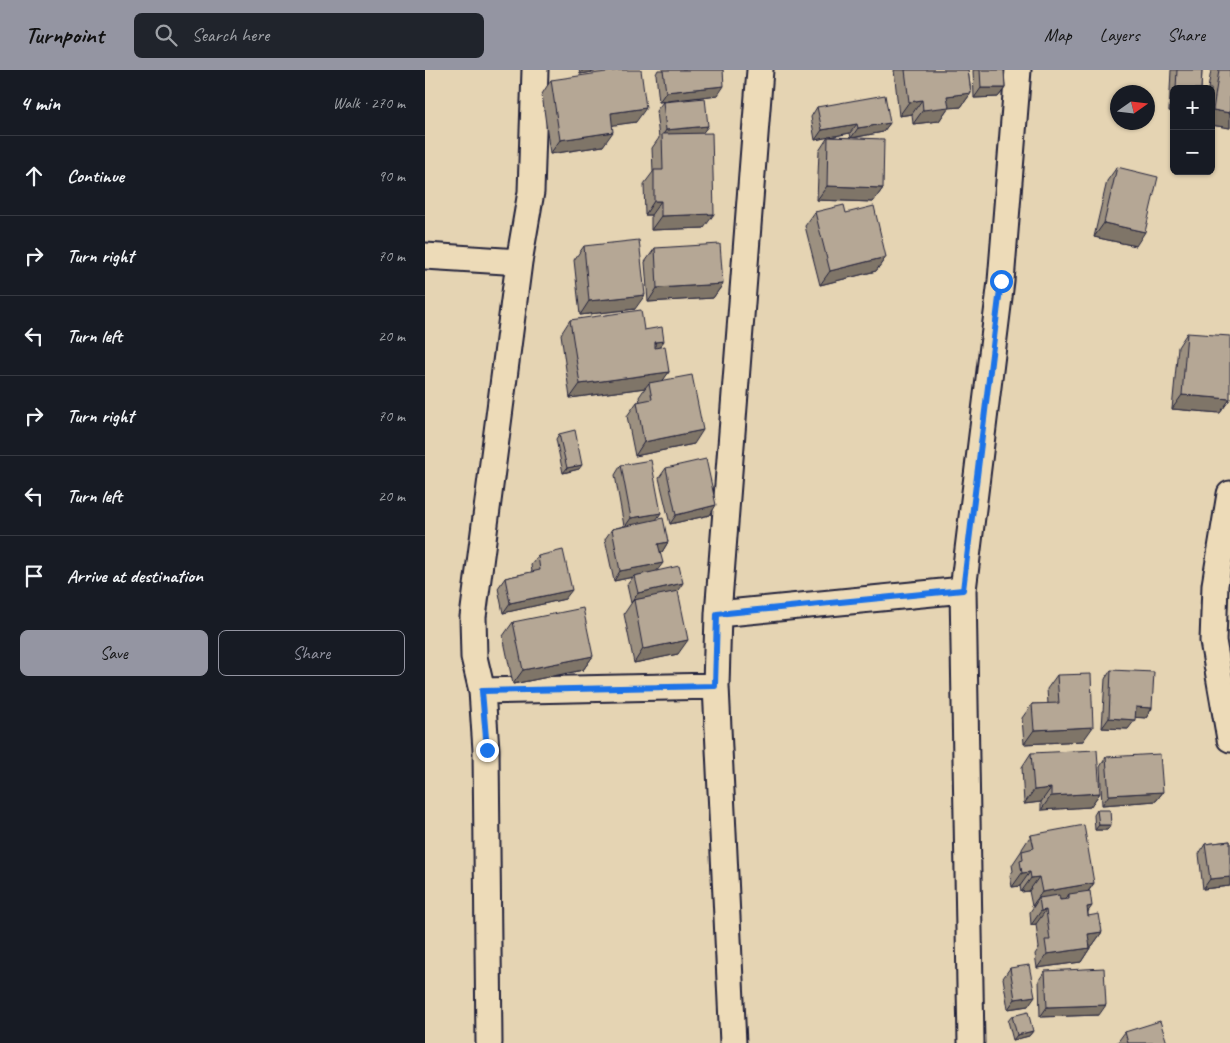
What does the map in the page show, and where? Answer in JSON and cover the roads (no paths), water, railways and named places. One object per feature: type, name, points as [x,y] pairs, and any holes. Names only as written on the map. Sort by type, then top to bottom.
[{"type":"street","points":[[489,1043],[487,750],[482,691],[474,657],[473,617],[519,262],[531,192],[535,70]]},
{"type":"street","points":[[733,1043],[715,686],[717,614],[760,70]]},
{"type":"street","points":[[971,1043],[963,590],[1001,281],[1018,70]]},
{"type":"street","points":[[425,256],[519,262]]},
{"type":"street","points":[[1230,494],[1215,585],[1213,641],[1230,739]]},
{"type":"street","points":[[717,614],[963,590]]},
{"type":"street","points":[[482,691],[715,686]]}]
